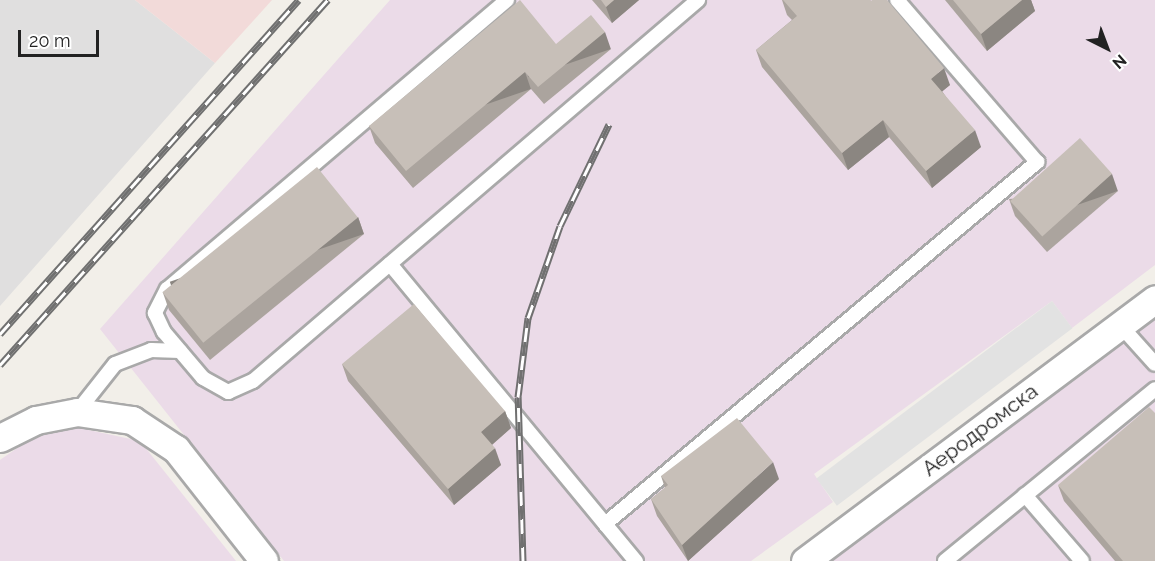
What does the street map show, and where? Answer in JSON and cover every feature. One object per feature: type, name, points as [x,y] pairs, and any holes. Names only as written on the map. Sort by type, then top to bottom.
[{"type":"street","name":"Аеродромска","points":[[805,561],[1155,299]]},
{"type":"street","points":[[0,438],[36,420],[77,412],[132,420],[176,449],[264,561]]},
{"type":"lane","points":[[507,0],[167,289],[155,313],[180,351],[203,378],[228,392],[253,381],[698,0]]},
{"type":"lane","points":[[605,524],[1037,162],[897,0]]},
{"type":"lane","points":[[390,264],[636,561]]},
{"type":"lane","points":[[1120,325],[1155,364]]},
{"type":"lane","points":[[77,412],[115,364],[151,350],[180,351]]},
{"type":"lane","points":[[945,561],[1155,389]]},
{"type":"lane","points":[[1025,495],[1082,561]]},
{"type":"shaded area","points":[[0,0],[135,0],[215,63],[0,306]]},
{"type":"shaded area","points":[[135,0],[272,0],[215,63]]},
{"type":"shaded area","points":[[390,0],[1155,0],[1155,265],[1072,328],[1052,301],[814,474],[833,502],[751,561],[284,561],[100,329]]},
{"type":"shaded area","points":[[1052,301],[1072,328],[837,506],[816,479]]},
{"type":"shaded area","points":[[1155,309],[1155,561],[818,561]]},
{"type":"shaded area","points":[[70,426],[140,441],[236,561],[0,561],[0,460],[36,435]]},
{"type":"building","points":[[520,0],[556,44],[591,15],[605,32],[538,87],[525,72],[406,171],[369,126]]},
{"type":"building","points":[[601,0],[614,0],[606,7]]},
{"type":"building","points":[[783,0],[887,0],[944,68],[931,79],[975,130],[926,171],[883,120],[842,153],[756,50],[797,16]]},
{"type":"building","points":[[953,0],[1022,0],[981,34]]},
{"type":"building","points":[[1080,138],[1112,174],[1042,237],[1010,201]]},
{"type":"building","points":[[317,167],[358,218],[203,343],[162,292]]},
{"type":"building","points":[[414,304],[505,411],[481,432],[495,448],[448,489],[342,364]]},
{"type":"building","points":[[1149,407],[1155,413],[1155,561],[1123,561],[1058,485]]},
{"type":"building","points":[[737,418],[773,462],[682,545],[651,499],[668,485],[661,476]]},
{"type":"railway","points":[[0,334],[299,0]]},
{"type":"railway","points":[[0,365],[328,0]]},
{"type":"railway","points":[[523,561],[518,397],[528,318],[560,226],[609,124]]}]
